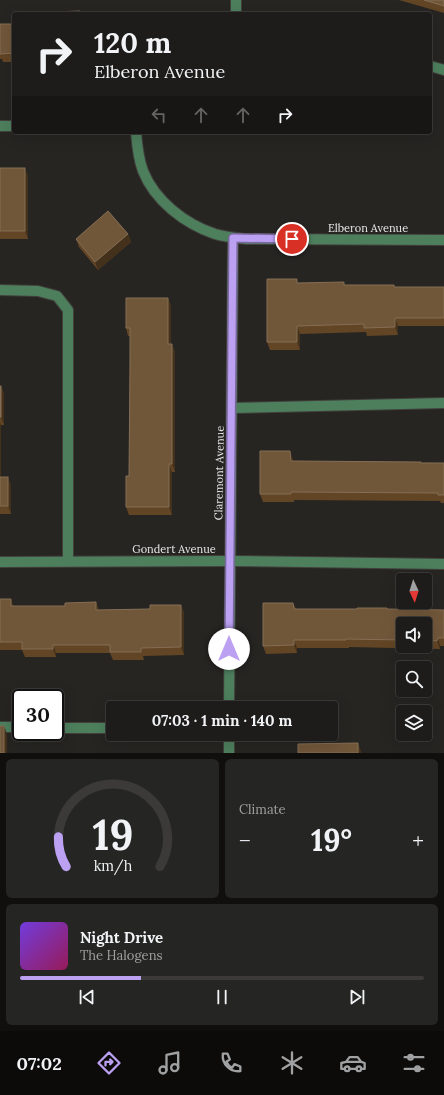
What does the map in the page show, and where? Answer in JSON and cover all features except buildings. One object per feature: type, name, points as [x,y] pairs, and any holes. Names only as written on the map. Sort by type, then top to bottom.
[{"type":"street","points":[[236,0],[236,12]]},
{"type":"street","points":[[432,67],[444,70]]},
{"type":"street","points":[[0,126],[12,126]]},
{"type":"street","name":"Elberon Avenue","points":[[136,134],[138,151],[144,172],[153,189],[169,208],[194,225],[216,234],[246,239],[444,240]]},
{"type":"street","name":"Claremont Avenue","points":[[229,701],[233,238]]},
{"type":"street","points":[[0,290],[38,291],[57,296],[68,310],[68,561]]},
{"type":"street","points":[[232,408],[444,403]]},
{"type":"street","name":"Gondert Avenue","points":[[0,562],[230,561],[444,564]]},
{"type":"street","points":[[0,727],[12,727]]},
{"type":"street","points":[[64,728],[106,728]]},
{"type":"street","points":[[229,741],[229,753]]},
{"type":"route","points":[[229,649],[233,238],[292,239]]}]
